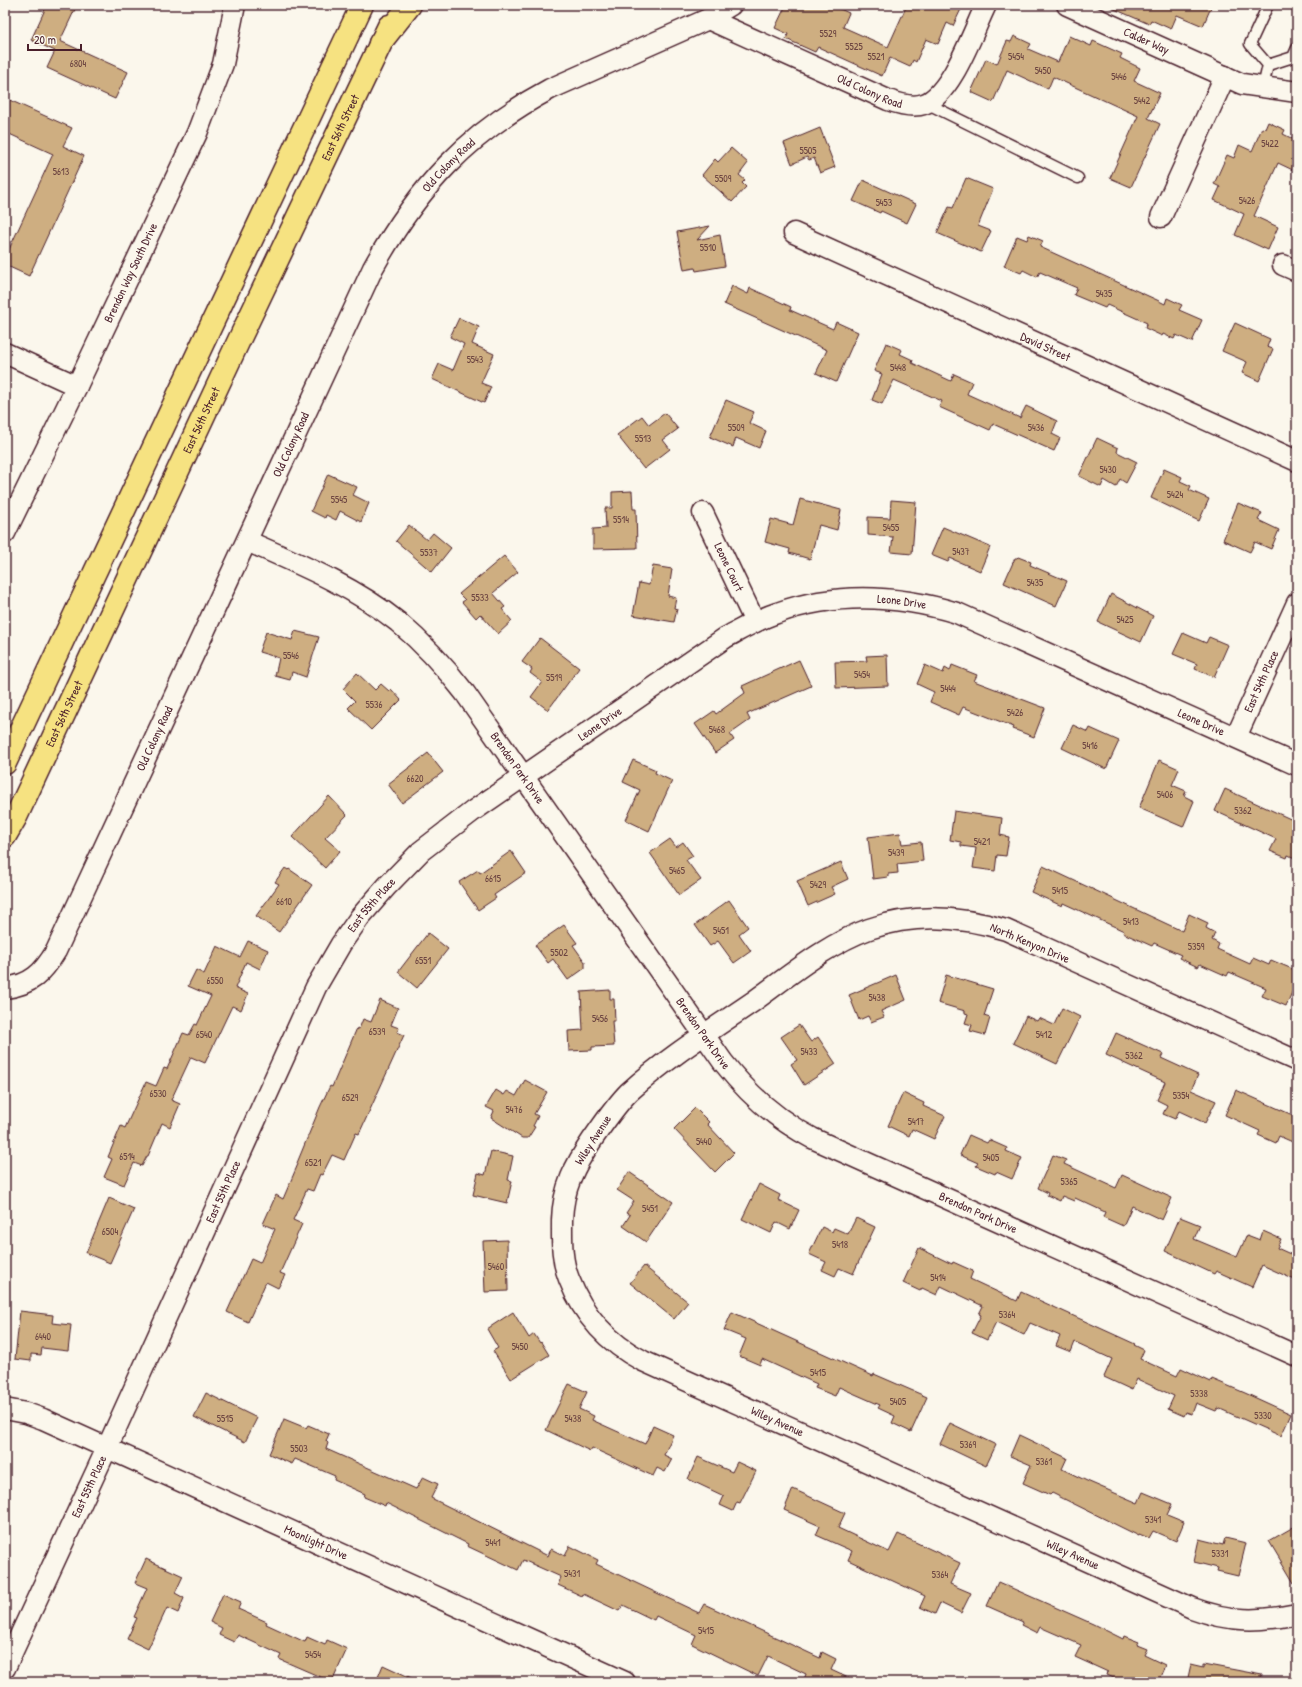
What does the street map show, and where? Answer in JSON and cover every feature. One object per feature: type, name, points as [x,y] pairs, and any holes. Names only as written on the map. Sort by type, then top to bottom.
[{"type":"main road","points":[[5,763],[362,5]]},
{"type":"main road","name":"East 56th Street","points":[[5,836],[16,817],[240,338],[399,5]]},
{"type":"main road","points":[[380,43],[410,5]]},
{"type":"street","name":"Brendon Way South Drive","points":[[5,533],[77,386],[197,133],[222,64],[235,5]]},
{"type":"street","name":"Old Colony Road","points":[[5,988],[22,985],[36,977],[48,964],[56,951],[373,268],[408,211],[429,183],[446,164],[473,140],[525,102],[550,89],[708,19],[731,5]]},
{"type":"street","points":[[926,103],[942,91],[952,78],[986,5]]},
{"type":"street","name":"Calder Way","points":[[1068,5],[1242,84],[1297,92]]},
{"type":"street","name":"Old Colony Road","points":[[708,19],[888,100],[904,104],[926,103]]},
{"type":"street","points":[[1160,217],[1224,76]]},
{"type":"street","name":"David Street","points":[[794,233],[1297,461]]},
{"type":"street","points":[[5,353],[77,386]]},
{"type":"street","name":"Leone Court","points":[[703,513],[755,622]]},
{"type":"street","name":"Brendon Park Drive","points":[[246,541],[343,586],[372,603],[398,622],[444,667],[465,693],[732,1075],[768,1111],[796,1130],[1297,1356]]},
{"type":"street","name":"Leone Drive","points":[[524,777],[703,652],[724,638],[755,622],[792,608],[841,599],[887,598],[931,606],[963,616],[1297,764]]},
{"type":"street","name":"East 54th Place","points":[[1236,737],[1297,603]]},
{"type":"street","name":"East 55th Place","points":[[5,1668],[107,1448],[316,987],[342,944],[371,905],[421,851],[453,825],[524,777]]},
{"type":"street","name":"North Kenyon Drive","points":[[704,1036],[839,943],[869,929],[886,924],[911,919],[936,917],[972,921],[1006,930],[1297,1061]]},
{"type":"street","name":"Wiley Avenue","points":[[704,1036],[652,1073],[630,1092],[612,1111],[573,1170],[562,1212],[562,1254],[566,1271],[580,1303],[607,1337],[627,1353],[643,1361],[1192,1608],[1217,1616],[1249,1620],[1282,1618],[1297,1614]]},
{"type":"street","name":"Moonlight Drive","points":[[5,1409],[34,1416],[107,1448],[625,1682]]},
{"type":"lane","points":[[1268,5],[1250,44],[1268,65]]},
{"type":"lane","points":[[1268,65],[1293,57],[1297,48]]},
{"type":"lane","points":[[1263,87],[1268,65]]},
{"type":"lane","points":[[926,103],[1078,178]]},
{"type":"building","points":[[47,5],[77,5],[60,41],[128,72],[115,99],[47,68],[55,51],[31,40]]},
{"type":"building","points":[[786,5],[831,5],[849,13],[843,27],[888,47],[907,5],[963,5],[953,26],[947,23],[938,44],[926,39],[916,62],[913,60],[910,67],[890,58],[882,76],[818,47],[815,52],[786,39],[788,34],[775,28]]},
{"type":"building","points":[[1105,5],[1212,5],[1203,26],[1177,15],[1171,29],[1151,20],[1149,24]]},
{"type":"building","points":[[1014,36],[1031,44],[1028,49],[1058,62],[1069,36],[1091,46],[1093,41],[1122,54],[1120,58],[1140,68],[1134,81],[1160,93],[1148,118],[1160,124],[1131,187],[1110,178],[1138,116],[1053,77],[1048,89],[1007,70],[993,102],[971,92],[986,59],[997,64],[1007,41],[1011,42]]},
{"type":"building","points":[[5,98],[72,128],[63,146],[84,156],[29,276],[5,265],[5,258],[53,154],[5,132]]},
{"type":"building","points":[[1268,122],[1285,130],[1283,134],[1297,141],[1297,172],[1278,163],[1254,216],[1278,227],[1268,250],[1235,235],[1244,214],[1214,200],[1220,187],[1214,184],[1227,155],[1234,158],[1239,145],[1252,151],[1262,128],[1265,129]]},
{"type":"building","points":[[820,128],[835,167],[820,173],[814,158],[809,160],[807,157],[792,164],[784,143]]},
{"type":"building","points":[[731,148],[748,163],[739,175],[745,180],[742,183],[746,187],[732,202],[702,175],[715,159],[718,162]]},
{"type":"building","points":[[966,178],[993,189],[978,226],[991,231],[981,252],[937,233],[949,207],[953,208]]},
{"type":"building","points":[[863,180],[916,204],[907,223],[881,211],[880,213],[853,201]]},
{"type":"building","points":[[710,226],[697,240],[720,235],[725,266],[696,271],[695,268],[684,270],[677,232]]},
{"type":"building","points":[[1029,235],[1043,241],[1040,247],[1165,304],[1167,298],[1182,305],[1179,310],[1202,320],[1192,342],[1176,335],[1174,339],[1163,334],[1162,336],[1145,328],[1147,323],[1107,305],[1105,308],[1074,295],[1077,288],[1040,272],[1037,277],[1023,270],[1021,273],[1004,266],[1017,236],[1027,240]]},
{"type":"building","points":[[732,286],[748,294],[750,288],[791,307],[790,310],[833,329],[836,322],[858,332],[836,382],[816,373],[827,350],[724,304]]},
{"type":"building","points":[[459,318],[479,327],[472,344],[494,354],[481,383],[491,387],[484,403],[432,379],[439,364],[453,370],[464,344],[450,337]]},
{"type":"building","points":[[1235,323],[1270,339],[1267,347],[1273,349],[1259,381],[1242,373],[1247,362],[1222,351]]},
{"type":"building","points":[[886,343],[902,350],[900,354],[913,360],[912,363],[951,381],[954,374],[972,382],[967,394],[1020,418],[1026,406],[1057,421],[1052,434],[1060,438],[1054,451],[993,424],[990,430],[939,407],[942,401],[894,380],[882,404],[872,400],[882,374],[874,371]]},
{"type":"building","points":[[726,400],[754,412],[749,423],[766,431],[759,448],[736,438],[733,447],[710,437]]},
{"type":"building","points":[[665,413],[678,429],[663,440],[670,449],[644,469],[617,435],[642,416],[649,425]]},
{"type":"building","points":[[1097,438],[1118,448],[1117,452],[1137,462],[1126,483],[1120,479],[1116,487],[1104,480],[1101,487],[1079,476]]},
{"type":"building","points":[[1164,469],[1182,477],[1180,481],[1191,486],[1189,490],[1209,499],[1199,521],[1151,498]]},
{"type":"building","points":[[328,474],[357,487],[353,495],[369,503],[361,522],[340,511],[336,520],[326,515],[325,518],[311,511]]},
{"type":"building","points":[[632,491],[633,509],[636,509],[637,548],[593,549],[593,529],[606,528],[605,508],[612,508],[612,492]]},
{"type":"building","points":[[800,499],[841,510],[837,530],[819,525],[810,559],[789,553],[790,549],[765,542],[771,519],[793,525]]},
{"type":"building","points":[[891,500],[916,502],[912,554],[891,552],[893,537],[868,535],[868,517],[890,518]]},
{"type":"building","points":[[1238,503],[1262,513],[1258,520],[1279,530],[1271,549],[1255,542],[1250,552],[1223,540]]},
{"type":"building","points":[[409,525],[427,540],[433,533],[451,548],[432,572],[396,541]]},
{"type":"building","points":[[943,527],[990,547],[980,571],[950,558],[948,562],[931,555]]},
{"type":"building","points":[[504,556],[518,572],[493,593],[505,607],[502,609],[512,621],[498,634],[480,614],[476,618],[462,602],[465,600],[459,594]]},
{"type":"building","points":[[1018,557],[1031,562],[1030,565],[1067,581],[1056,606],[1004,583],[1015,558]]},
{"type":"building","points":[[653,566],[672,569],[668,596],[676,598],[674,608],[677,609],[674,622],[633,615],[639,583],[649,585]]},
{"type":"building","points":[[1111,594],[1153,616],[1141,642],[1098,622]]},
{"type":"building","points":[[295,631],[319,637],[306,677],[292,672],[290,680],[275,676],[279,658],[259,652],[266,632],[292,640]]},
{"type":"building","points":[[1183,633],[1206,643],[1209,637],[1228,645],[1214,677],[1195,669],[1197,664],[1173,654]]},
{"type":"building","points":[[540,638],[579,668],[548,710],[531,697],[542,682],[530,673],[532,669],[522,662]]},
{"type":"building","points":[[887,655],[888,686],[836,688],[835,662],[867,661],[866,656]]},
{"type":"building","points":[[799,660],[811,686],[747,714],[750,720],[730,734],[734,740],[715,753],[695,724],[714,711],[716,714],[745,693],[742,686]]},
{"type":"building","points":[[925,665],[943,673],[945,668],[950,671],[952,665],[977,675],[974,681],[1045,708],[1034,737],[1013,729],[1014,727],[963,707],[959,715],[930,702],[934,692],[917,684]]},
{"type":"building","points":[[357,673],[375,690],[381,684],[389,691],[391,689],[401,700],[371,730],[348,708],[355,701],[343,689]]},
{"type":"building","points":[[1073,725],[1088,732],[1090,728],[1119,741],[1106,769],[1062,748]]},
{"type":"building","points":[[428,753],[443,772],[402,803],[388,784]]},
{"type":"building","points":[[633,760],[656,770],[655,773],[672,781],[649,831],[626,820],[640,790],[623,782]]},
{"type":"building","points":[[1159,760],[1179,769],[1172,785],[1186,791],[1184,796],[1194,801],[1183,827],[1139,808]]},
{"type":"building","points":[[1225,789],[1297,822],[1297,859],[1288,855],[1287,858],[1270,851],[1276,839],[1215,811]]},
{"type":"building","points":[[329,796],[347,815],[325,838],[340,851],[325,868],[292,837]]},
{"type":"building","points":[[954,811],[1002,818],[1000,835],[1009,837],[1006,856],[997,855],[995,871],[973,868],[976,848],[961,846],[961,842],[950,840]]},
{"type":"building","points":[[900,833],[902,844],[921,842],[923,861],[897,864],[898,873],[888,874],[888,877],[873,879],[868,837]]},
{"type":"building","points":[[670,839],[676,847],[683,842],[693,856],[686,860],[701,880],[679,895],[650,853]]},
{"type":"building","points":[[511,851],[526,873],[494,895],[496,898],[478,910],[459,882],[478,870],[480,873]]},
{"type":"building","points":[[841,862],[848,879],[831,887],[835,894],[808,906],[797,881]]},
{"type":"building","points":[[1043,866],[1182,931],[1189,914],[1208,923],[1206,928],[1215,933],[1212,940],[1219,944],[1217,949],[1250,964],[1253,958],[1269,965],[1271,960],[1297,971],[1297,981],[1286,1006],[1262,996],[1266,988],[1229,972],[1227,976],[1200,964],[1198,967],[1179,958],[1181,955],[1154,943],[1152,946],[1123,933],[1124,931],[1063,903],[1062,906],[1031,892]]},
{"type":"building","points":[[285,868],[288,870],[289,869],[312,885],[279,932],[256,916],[279,884],[275,882]]},
{"type":"building","points":[[729,900],[748,927],[739,934],[751,951],[734,963],[718,941],[710,946],[695,925]]},
{"type":"building","points":[[564,925],[577,943],[573,945],[585,962],[585,968],[568,980],[553,959],[548,963],[535,945]]},
{"type":"building","points":[[428,933],[448,949],[417,988],[398,972]]},
{"type":"building","points":[[248,941],[268,950],[260,969],[246,962],[235,988],[248,994],[241,1010],[232,1006],[205,1063],[191,1057],[171,1100],[180,1104],[170,1127],[162,1123],[148,1156],[142,1166],[134,1163],[124,1185],[104,1177],[112,1159],[108,1157],[121,1126],[125,1128],[146,1082],[156,1086],[164,1068],[167,1069],[183,1033],[189,1035],[195,1024],[197,1025],[211,996],[188,986],[196,970],[204,974],[217,946],[240,957]]},
{"type":"building","points":[[896,975],[906,1000],[881,1011],[884,1017],[871,1022],[868,1016],[859,1020],[849,995]]},
{"type":"building","points":[[946,975],[993,989],[984,1016],[990,1018],[985,1035],[970,1031],[972,1025],[965,1023],[968,1014],[965,1013],[965,1011],[938,1003]]},
{"type":"building","points":[[610,990],[610,999],[614,999],[615,1021],[612,1021],[614,1046],[592,1047],[592,1050],[569,1051],[568,1031],[583,1030],[581,992]]},
{"type":"building","points":[[380,1000],[398,1008],[391,1025],[399,1028],[397,1032],[404,1035],[359,1134],[356,1133],[344,1160],[332,1155],[322,1175],[320,1174],[313,1191],[307,1189],[293,1220],[302,1224],[280,1273],[285,1275],[278,1288],[266,1282],[248,1322],[227,1312],[251,1259],[260,1263],[275,1229],[263,1224],[276,1195],[283,1199],[320,1107],[330,1086],[332,1087],[357,1028],[359,1029],[363,1019],[371,1022]]},
{"type":"building","points":[[1062,1008],[1080,1017],[1057,1064],[1013,1043],[1026,1016],[1037,1021],[1039,1018],[1054,1025]]},
{"type":"building","points":[[799,1025],[811,1042],[818,1037],[836,1064],[804,1085],[791,1064],[797,1060],[781,1037]]},
{"type":"building","points":[[1116,1033],[1163,1054],[1161,1058],[1198,1075],[1191,1090],[1216,1101],[1205,1123],[1179,1111],[1175,1119],[1163,1114],[1167,1105],[1157,1100],[1165,1082],[1106,1055]]},
{"type":"building","points":[[525,1080],[547,1092],[534,1114],[538,1116],[533,1126],[535,1127],[528,1138],[522,1138],[491,1118],[494,1111],[486,1107],[496,1090],[504,1095],[507,1091],[516,1096]]},
{"type":"building","points":[[1236,1090],[1297,1117],[1297,1144],[1279,1136],[1276,1143],[1258,1135],[1260,1131],[1225,1115]]},
{"type":"building","points":[[903,1093],[924,1103],[923,1106],[945,1116],[934,1139],[912,1129],[909,1136],[888,1126]]},
{"type":"building","points":[[695,1108],[709,1122],[707,1124],[734,1153],[715,1172],[674,1129]]},
{"type":"building","points":[[969,1135],[987,1143],[989,1140],[1007,1148],[1006,1151],[1022,1158],[1012,1179],[976,1166],[978,1163],[960,1155]]},
{"type":"building","points":[[491,1151],[513,1156],[508,1180],[512,1181],[507,1203],[473,1195],[478,1173],[485,1175]]},
{"type":"building","points":[[1053,1155],[1066,1160],[1064,1164],[1116,1188],[1122,1175],[1172,1198],[1162,1220],[1132,1206],[1123,1226],[1103,1217],[1105,1212],[1075,1198],[1074,1201],[1062,1196],[1060,1201],[1047,1195],[1048,1193],[1038,1188]]},
{"type":"building","points":[[629,1172],[673,1202],[646,1242],[623,1226],[630,1215],[626,1213],[634,1201],[617,1190]]},
{"type":"building","points":[[759,1184],[780,1195],[778,1200],[799,1210],[790,1229],[776,1222],[771,1233],[742,1219]]},
{"type":"building","points":[[109,1198],[134,1209],[110,1263],[86,1253]]},
{"type":"building","points":[[1180,1217],[1200,1225],[1194,1239],[1237,1257],[1247,1235],[1260,1240],[1263,1231],[1281,1239],[1277,1248],[1297,1257],[1297,1281],[1262,1265],[1252,1287],[1216,1271],[1214,1274],[1165,1251]]},
{"type":"building","points":[[856,1218],[875,1227],[853,1274],[839,1268],[835,1276],[822,1270],[826,1262],[809,1254],[822,1227],[832,1232],[834,1228],[848,1234]]},
{"type":"building","points":[[507,1240],[508,1291],[485,1292],[483,1241]]},
{"type":"building","points":[[919,1248],[952,1264],[953,1262],[973,1271],[970,1279],[1017,1301],[1021,1292],[1135,1344],[1134,1345],[1144,1350],[1140,1359],[1177,1376],[1181,1368],[1211,1382],[1212,1379],[1291,1414],[1281,1436],[1218,1408],[1216,1411],[1196,1403],[1192,1414],[1186,1412],[1184,1416],[1168,1409],[1174,1396],[1137,1379],[1132,1390],[1104,1377],[1112,1359],[1075,1342],[1071,1352],[1056,1346],[1060,1336],[1030,1323],[1024,1335],[996,1322],[987,1340],[972,1333],[981,1315],[979,1314],[983,1306],[941,1286],[937,1295],[922,1288],[920,1291],[903,1283]]},
{"type":"building","points":[[644,1266],[688,1302],[674,1319],[630,1283]]},
{"type":"building","points":[[20,1311],[53,1315],[52,1323],[71,1325],[68,1351],[42,1348],[41,1355],[31,1354],[31,1361],[15,1359]]},
{"type":"building","points":[[513,1312],[529,1338],[534,1334],[549,1355],[511,1379],[493,1351],[498,1348],[487,1329]]},
{"type":"building","points":[[732,1312],[873,1376],[874,1374],[927,1397],[911,1432],[892,1423],[895,1416],[878,1408],[880,1405],[839,1387],[835,1396],[815,1388],[817,1384],[762,1359],[760,1365],[739,1356],[746,1339],[724,1330]]},
{"type":"building","points":[[569,1384],[587,1392],[579,1409],[594,1416],[592,1420],[645,1444],[653,1426],[673,1435],[664,1455],[672,1459],[665,1472],[657,1468],[653,1476],[592,1448],[590,1451],[546,1430]]},
{"type":"building","points":[[206,1393],[257,1418],[245,1442],[194,1417]]},
{"type":"building","points":[[284,1419],[306,1428],[308,1425],[329,1434],[326,1441],[328,1443],[326,1449],[416,1489],[423,1477],[438,1484],[431,1498],[548,1556],[551,1549],[565,1556],[570,1546],[598,1560],[596,1564],[699,1613],[704,1604],[820,1658],[822,1652],[836,1659],[831,1670],[857,1682],[803,1682],[806,1674],[768,1656],[758,1676],[692,1644],[696,1635],[656,1616],[654,1620],[623,1605],[619,1611],[583,1594],[582,1596],[558,1585],[561,1577],[523,1560],[518,1570],[467,1546],[468,1544],[386,1503],[385,1506],[364,1497],[365,1494],[334,1480],[335,1476],[295,1459],[292,1464],[269,1454]]},
{"type":"building","points":[[950,1423],[996,1445],[986,1466],[940,1444]]},
{"type":"building","points":[[1019,1435],[1067,1458],[1062,1469],[1087,1481],[1138,1503],[1143,1492],[1172,1504],[1167,1515],[1184,1522],[1176,1541],[1153,1531],[1149,1538],[1139,1534],[1139,1536],[1052,1493],[1050,1495],[1023,1483],[1031,1465],[1010,1456]]},
{"type":"building","points":[[698,1457],[732,1472],[737,1462],[756,1471],[740,1503],[737,1502],[733,1511],[720,1505],[724,1496],[688,1479]]},
{"type":"building","points":[[793,1489],[845,1513],[838,1528],[889,1552],[898,1534],[960,1563],[950,1584],[971,1593],[961,1613],[940,1603],[935,1614],[920,1607],[925,1596],[848,1560],[852,1551],[816,1535],[820,1526],[784,1510]]},
{"type":"building","points":[[1297,1525],[1297,1588],[1269,1541]]},
{"type":"building","points":[[1225,1538],[1246,1543],[1238,1576],[1217,1571],[1218,1568],[1194,1562],[1199,1539],[1223,1545]]},
{"type":"building","points":[[146,1559],[183,1576],[175,1593],[184,1598],[178,1613],[167,1608],[148,1649],[127,1639],[137,1618],[134,1617],[147,1588],[135,1583]]},
{"type":"building","points":[[998,1582],[1093,1624],[1123,1639],[1124,1636],[1139,1642],[1137,1645],[1147,1649],[1144,1655],[1165,1665],[1158,1682],[1150,1682],[1139,1677],[1137,1682],[1123,1682],[1107,1675],[1108,1672],[1075,1657],[1081,1645],[1040,1627],[1037,1633],[1021,1625],[1023,1622],[987,1606]]},
{"type":"building","points":[[223,1594],[241,1602],[238,1609],[305,1642],[307,1637],[325,1645],[327,1640],[347,1649],[332,1682],[279,1659],[281,1655],[238,1635],[234,1642],[219,1635],[222,1628],[210,1622]]},
{"type":"building","points":[[1191,1664],[1204,1667],[1204,1664],[1262,1675],[1261,1682],[1187,1682]]},
{"type":"building","points":[[383,1665],[420,1682],[376,1682]]}]
